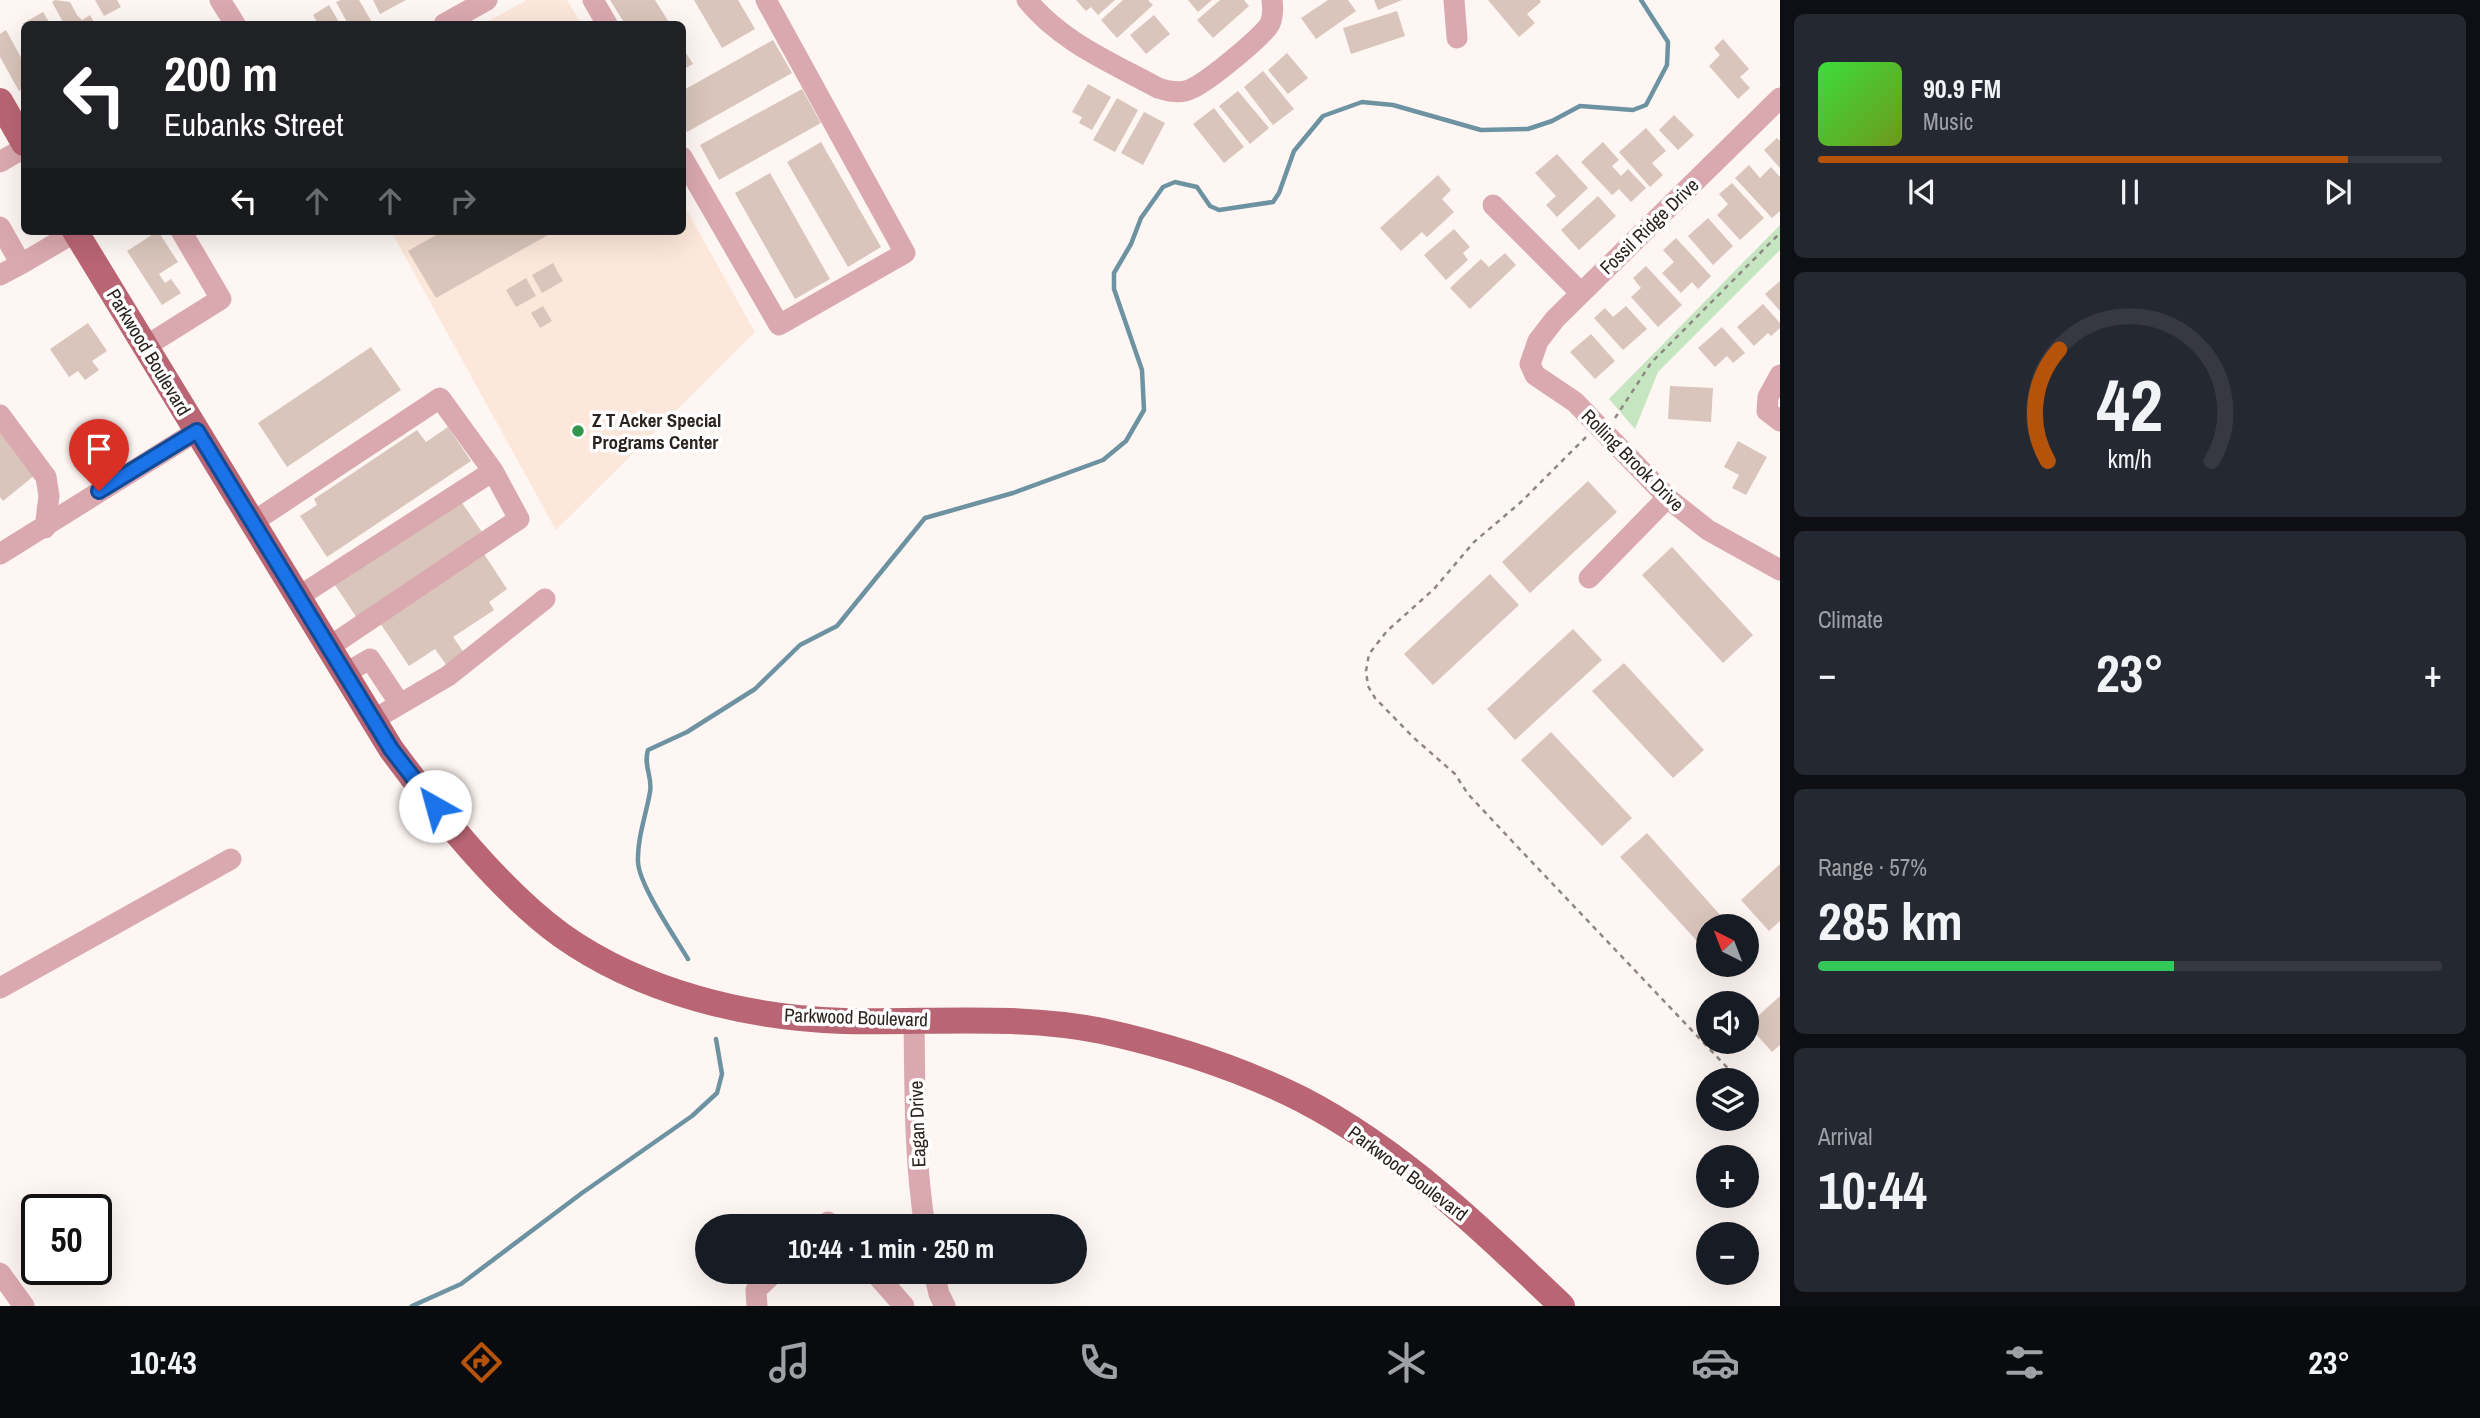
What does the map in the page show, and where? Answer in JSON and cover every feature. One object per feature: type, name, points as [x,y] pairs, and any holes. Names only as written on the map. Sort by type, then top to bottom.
[{"type":"main road","points":[[0,101],[21,137]]},
{"type":"main road","name":"Parkwood Boulevard","points":[[78,235],[373,720],[422,791],[494,872],[560,934],[592,954],[672,990],[748,1011],[796,1019],[1003,1019],[1101,1031],[1206,1059],[1312,1105],[1392,1156],[1444,1198],[1562,1306]]},
{"type":"street","points":[[220,0],[233,21]]},
{"type":"street","points":[[449,21],[487,0]]},
{"type":"street","points":[[593,0],[605,21]]},
{"type":"street","points":[[686,164],[779,325],[905,253],[766,0]]},
{"type":"street","points":[[1027,0],[1047,23],[1077,44],[1158,88],[1172,92],[1185,92],[1203,84],[1268,26],[1273,4]]},
{"type":"street","points":[[1454,0],[1457,38]]},
{"type":"street","name":"Fossil Ridge Drive","points":[[1530,363],[1538,341],[1546,330],[1780,98]]},
{"type":"street","points":[[0,163],[21,145]]},
{"type":"street","points":[[1493,205],[1581,293]]},
{"type":"street","points":[[0,227],[21,264]]},
{"type":"street","points":[[0,275],[69,235]]},
{"type":"street","points":[[146,346],[222,299],[183,235]]},
{"type":"street","name":"Rolling Brook Drive","points":[[1530,363],[1535,375],[1575,402],[1667,498],[1708,530],[1780,570]]},
{"type":"street","points":[[1780,375],[1768,397],[1767,411],[1780,421]]},
{"type":"street","points":[[253,522],[440,398],[493,471],[519,519],[329,647]]},
{"type":"street","points":[[0,415],[46,477],[49,496],[45,528]]},
{"type":"street","points":[[0,554],[197,431]]},
{"type":"street","points":[[298,597],[493,471]]},
{"type":"street","points":[[1590,578],[1667,498]]},
{"type":"street","points":[[373,720],[448,676],[545,599]]},
{"type":"street","points":[[344,674],[370,659],[400,704]]},
{"type":"street","points":[[0,988],[231,859]]},
{"type":"street","name":"Eagan Drive","points":[[914,1020],[915,1122],[923,1214]]},
{"type":"street","points":[[0,1273],[24,1306]]},
{"type":"street","points":[[757,1306],[756,1290],[762,1284]]},
{"type":"street","points":[[885,1284],[904,1306]]},
{"type":"street","points":[[937,1284],[945,1306]]},
{"type":"path","points":[[1728,1068],[1477,803],[1455,774],[1414,738],[1375,698],[1368,686],[1366,671],[1369,654],[1387,631],[1434,589],[1474,542],[1521,502],[1590,433],[1614,419],[1651,363],[1780,233]]},
{"type":"shaded area","points":[[527,0],[567,0],[579,21],[488,21]]},
{"type":"shaded area","name":"Z T Acker Special Programs Center","points":[[686,209],[755,332],[556,530],[393,235],[686,235]]},
{"type":"green space","points":[[1780,225],[1780,250],[1658,372],[1635,429],[1609,399]]},
{"type":"building","points":[[95,0],[117,0],[121,7],[104,16]]},
{"type":"building","points":[[359,0],[371,21],[346,21],[336,2]]},
{"type":"building","points":[[373,0],[406,0],[380,14]]},
{"type":"building","points":[[610,0],[655,0],[668,21],[623,21]]},
{"type":"building","points":[[694,0],[738,0],[755,29],[722,48]]},
{"type":"building","points":[[1076,0],[1115,0],[1098,15],[1091,7],[1086,11]]},
{"type":"building","points":[[1123,0],[1148,0],[1153,5],[1117,38],[1101,20]]},
{"type":"building","points":[[1188,0],[1212,0],[1198,12]]},
{"type":"building","points":[[1220,0],[1244,0],[1249,6],[1213,38],[1197,20]]},
{"type":"building","points":[[1328,0],[1348,0],[1356,11],[1316,39],[1301,18]]},
{"type":"building","points":[[1374,0],[1402,0],[1378,10]]},
{"type":"building","points":[[1488,0],[1541,2],[1527,14],[1535,23],[1519,37]]},
{"type":"building","points":[[52,2],[70,2],[82,20],[90,15],[93,21],[62,21]]},
{"type":"building","points":[[329,5],[338,21],[316,21],[313,15]]},
{"type":"building","points":[[1397,11],[1405,36],[1351,54],[1343,28]]},
{"type":"building","points":[[43,12],[48,21],[27,21]]},
{"type":"building","points":[[1154,15],[1170,34],[1146,54],[1130,35]]},
{"type":"building","points":[[6,30],[21,58],[19,91],[0,57],[0,34]]},
{"type":"building","points":[[1723,39],[1749,69],[1740,77],[1750,88],[1738,99],[1709,66],[1720,55],[1714,48]]},
{"type":"building","points":[[773,40],[792,73],[687,132],[686,89]]},
{"type":"building","points":[[686,53],[693,64],[686,68]]},
{"type":"building","points":[[1287,53],[1308,78],[1288,94],[1268,70]]},
{"type":"building","points":[[1263,71],[1294,109],[1273,125],[1244,87]]},
{"type":"building","points":[[1088,84],[1111,97],[1092,130],[1079,123],[1082,117],[1072,112]]},
{"type":"building","points":[[802,89],[821,123],[719,180],[700,145]]},
{"type":"building","points":[[1238,91],[1269,128],[1250,144],[1219,106]]},
{"type":"building","points":[[1117,98],[1138,110],[1115,152],[1093,140]]},
{"type":"building","points":[[1214,108],[1244,147],[1224,163],[1193,124]]},
{"type":"building","points":[[1144,112],[1165,123],[1143,165],[1121,153]]},
{"type":"building","points":[[1674,115],[1694,135],[1678,150],[1659,130]]},
{"type":"building","points":[[1646,128],[1666,151],[1652,163],[1663,175],[1650,187],[1619,152]]},
{"type":"building","points":[[1777,138],[1780,141],[1780,168],[1764,150]]},
{"type":"building","points":[[821,142],[881,247],[848,267],[787,162]]},
{"type":"building","points":[[1603,142],[1619,160],[1612,166],[1621,176],[1628,169],[1646,188],[1631,202],[1619,189],[1612,195],[1581,162]]},
{"type":"building","points":[[1557,154],[1588,188],[1557,217],[1546,205],[1556,196],[1535,173]]},
{"type":"building","points":[[1749,165],[1760,178],[1771,167],[1780,177],[1780,211],[1772,218],[1735,178]]},
{"type":"building","points":[[770,173],[830,279],[795,299],[735,193]]},
{"type":"building","points":[[1438,175],[1451,190],[1442,199],[1454,212],[1427,237],[1422,232],[1401,251],[1380,228]]},
{"type":"building","points":[[1732,183],[1764,218],[1740,240],[1717,215],[1728,204],[1719,194]]},
{"type":"building","points":[[1598,196],[1616,216],[1579,250],[1561,230]]},
{"type":"building","points":[[1708,218],[1733,246],[1713,265],[1688,236]]},
{"type":"building","points":[[1454,229],[1470,247],[1463,253],[1468,260],[1446,280],[1424,255]]},
{"type":"building","points":[[152,235],[161,235],[178,262],[159,274],[165,283],[171,279],[181,293],[162,305],[127,251]]},
{"type":"building","points":[[436,235],[548,235],[436,298],[408,251]]},
{"type":"building","points":[[1676,238],[1711,276],[1698,289],[1692,282],[1681,293],[1662,273],[1674,262],[1663,250]]},
{"type":"building","points":[[1505,253],[1516,265],[1470,309],[1450,288],[1481,259],[1489,267]]},
{"type":"building","points":[[553,263],[563,281],[542,293],[532,275]]},
{"type":"building","points":[[1646,266],[1682,305],[1658,327],[1631,297],[1641,288],[1633,278]]},
{"type":"building","points":[[526,278],[536,296],[516,307],[506,290]]},
{"type":"building","points":[[1780,281],[1780,311],[1765,294]]},
{"type":"building","points":[[1763,304],[1780,323],[1780,328],[1771,336],[1768,333],[1754,346],[1737,327]]},
{"type":"building","points":[[543,306],[552,321],[540,328],[531,313]]},
{"type":"building","points":[[1626,306],[1647,329],[1623,350],[1594,318],[1605,308],[1613,317]]},
{"type":"building","points":[[88,323],[107,351],[92,361],[99,370],[85,380],[78,371],[69,377],[50,349]]},
{"type":"building","points":[[1722,327],[1745,353],[1733,363],[1727,356],[1715,367],[1698,348]]},
{"type":"building","points":[[1591,334],[1615,361],[1595,379],[1570,352]]},
{"type":"building","points":[[371,347],[401,390],[287,467],[258,423]]},
{"type":"building","points":[[1670,386],[1713,388],[1711,422],[1668,419]]},
{"type":"building","points":[[448,427],[471,461],[327,557],[300,516],[317,505],[314,499],[417,430],[426,442]]},
{"type":"building","points":[[0,429],[35,475],[3,501],[0,497]]},
{"type":"building","points":[[1738,441],[1767,457],[1746,495],[1732,488],[1739,475],[1724,467]]},
{"type":"building","points":[[1588,481],[1617,512],[1530,593],[1502,562]]},
{"type":"building","points":[[458,497],[482,532],[357,618],[333,582]]},
{"type":"building","points":[[1672,547],[1753,635],[1723,663],[1642,575]]},
{"type":"building","points":[[484,554],[507,589],[489,602],[494,610],[453,637],[465,654],[447,666],[435,649],[409,666],[380,623]]},
{"type":"building","points":[[1490,574],[1519,605],[1433,685],[1404,654]]},
{"type":"building","points":[[1573,629],[1602,660],[1515,740],[1487,709]]},
{"type":"building","points":[[1624,663],[1704,750],[1673,778],[1592,691]]},
{"type":"building","points":[[1551,732],[1632,818],[1602,846],[1521,760]]},
{"type":"building","points":[[1647,833],[1719,914],[1696,914],[1696,940],[1620,857]]},
{"type":"building","points":[[1780,864],[1780,921],[1769,931],[1759,920],[1759,914],[1754,914],[1741,900]]},
{"type":"building","points":[[1780,996],[1780,1045],[1772,1052],[1759,1037],[1759,1015]]},
{"type":"waterway","points":[[688,959],[644,884],[638,862],[640,836],[651,787],[648,750],[687,732],[755,689],[800,645],[837,626],[925,518],[1013,493],[1103,460],[1126,441],[1144,410],[1142,370],[1114,289],[1114,273],[1131,244],[1141,218],[1163,187],[1175,182],[1197,187],[1210,206],[1219,210],[1273,202],[1279,193],[1294,151],[1323,116],[1362,102],[1393,105],[1481,130],[1528,129],[1552,121],[1580,106],[1633,110],[1646,105],[1667,65],[1668,42],[1641,0]]},
{"type":"waterway","points":[[412,1306],[461,1284],[582,1193],[692,1116],[717,1093],[722,1074],[716,1039]]},
{"type":"place","name":"Z T Acker Special Programs Center","points":[[578,431]]},
{"type":"route","points":[[99,491],[197,431],[391,749],[435,806]]}]
